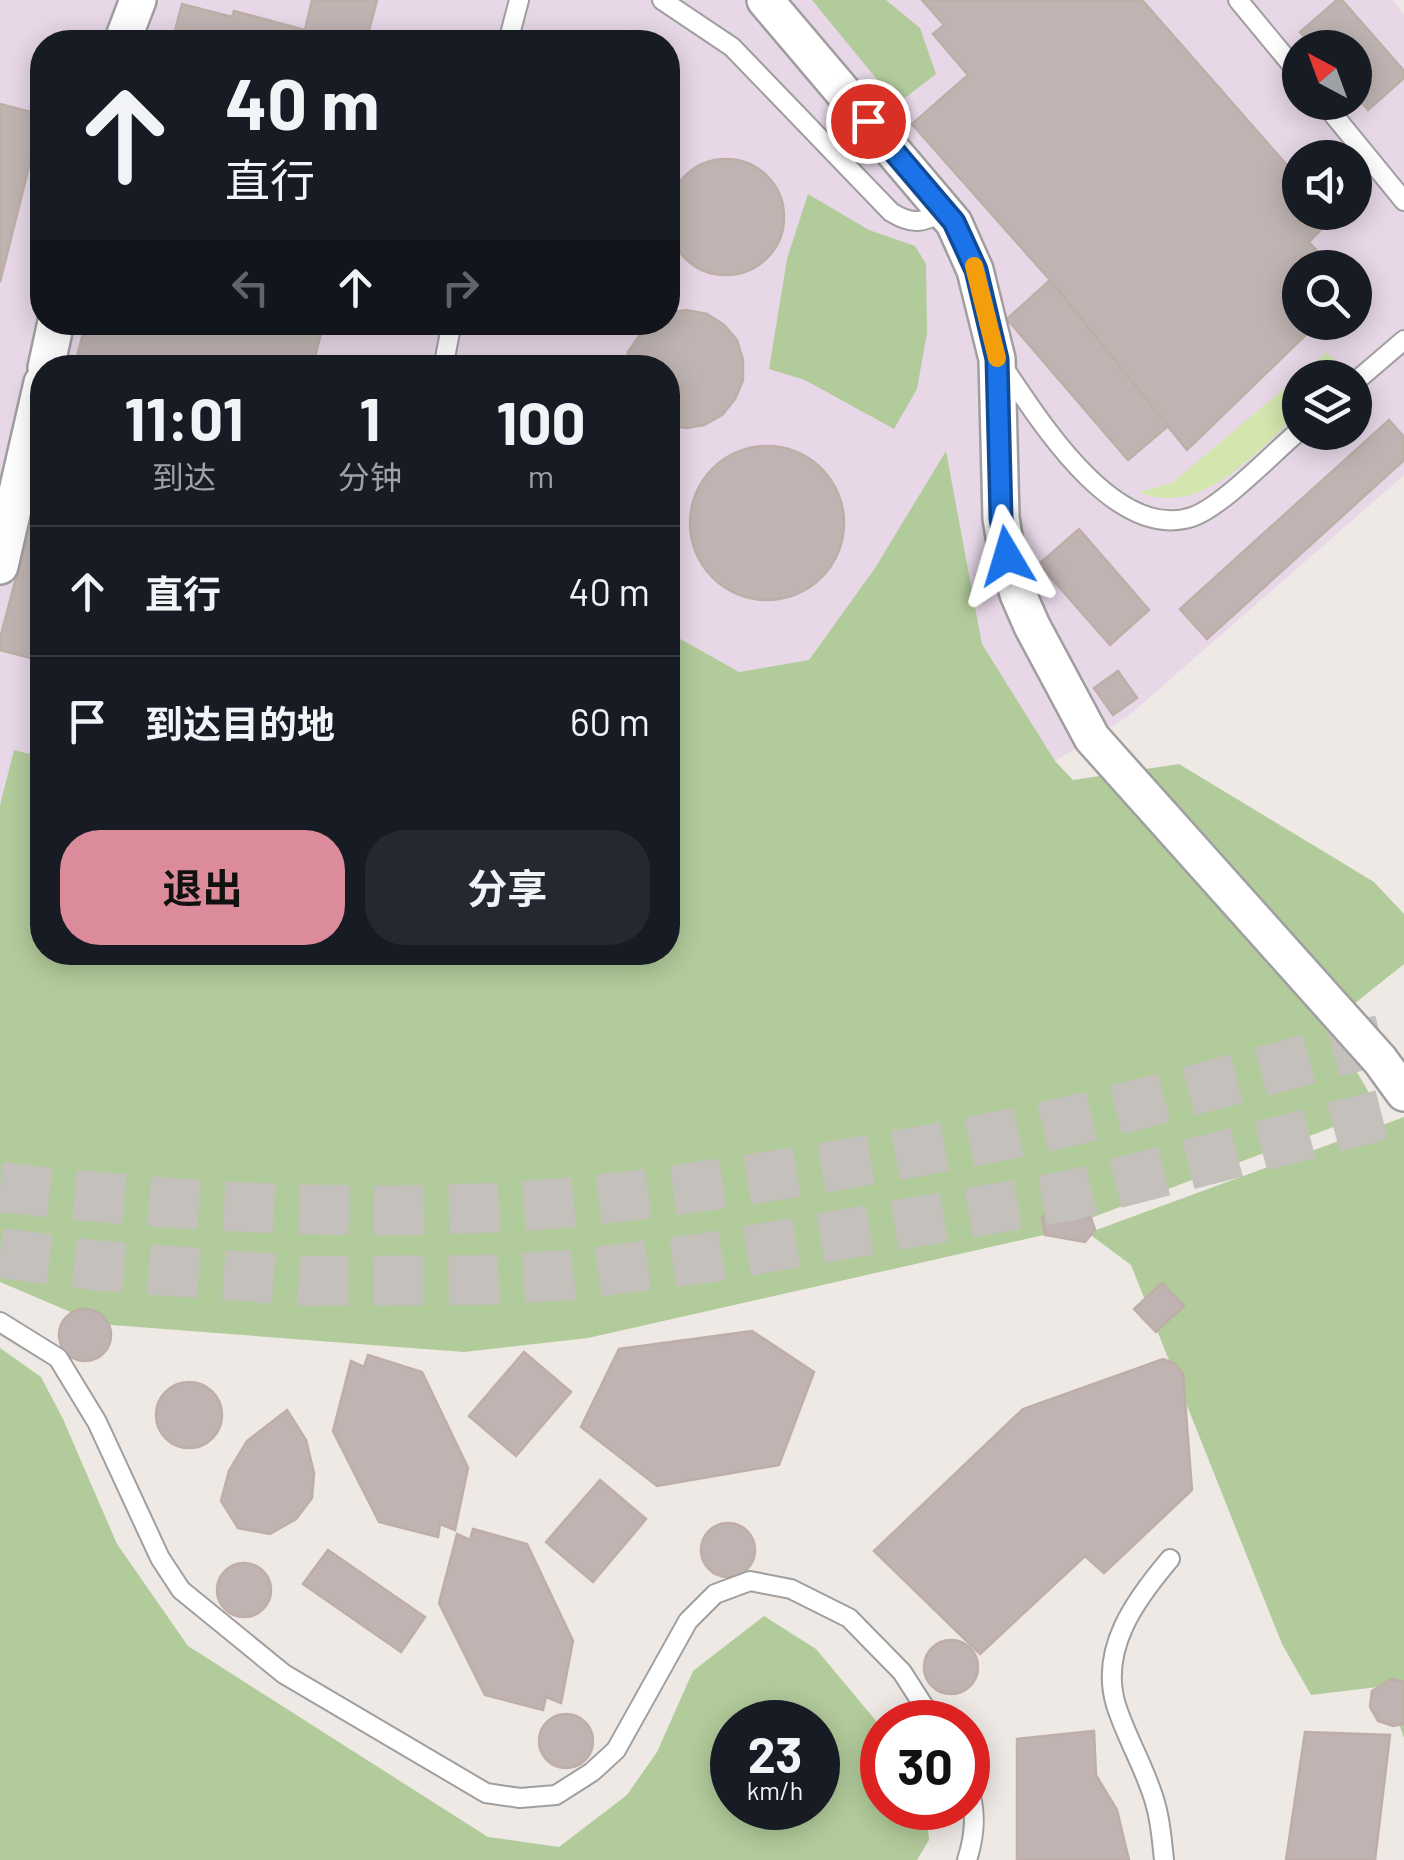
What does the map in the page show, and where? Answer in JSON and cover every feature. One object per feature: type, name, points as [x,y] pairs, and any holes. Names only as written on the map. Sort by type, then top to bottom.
[{"type":"street","points":[[127,30],[138,0]]},
{"type":"street","points":[[764,0],[954,222],[976,270],[997,359],[1001,518],[1007,556],[1032,626],[1092,738],[1380,1060],[1404,1092]]},
{"type":"street","points":[[0,566],[30,435]]},
{"type":"lane","points":[[511,30],[518,0]]},
{"type":"lane","points":[[662,0],[732,48],[891,212],[906,221],[921,223],[945,212]]},
{"type":"lane","points":[[1238,0],[1282,53]]},
{"type":"lane","points":[[1338,120],[1404,201]]},
{"type":"lane","points":[[1372,367],[1404,340]]},
{"type":"lane","points":[[997,359],[1041,422],[1112,500],[1151,518],[1192,517],[1211,507],[1282,446]]},
{"type":"lane","points":[[0,1322],[58,1358],[97,1422],[160,1558],[181,1590],[284,1674],[486,1793],[520,1798],[556,1795],[592,1772],[616,1750],[688,1621],[715,1594],[750,1581],[790,1589],[849,1618],[902,1672],[920,1700]]},
{"type":"lane","points":[[1164,1860],[1156,1804],[1115,1702],[1112,1676],[1117,1641],[1139,1596],[1170,1559]]},
{"type":"lane","points":[[967,1860],[973,1830]]},
{"type":"shaded area","points":[[0,0],[1393,0],[1404,15],[1404,475],[1127,717],[1055,761],[982,644],[946,452],[875,568],[809,660],[739,672],[680,639],[680,355],[30,355],[30,754],[14,750],[0,805]]},
{"type":"green space","points":[[812,0],[886,0],[920,28],[936,74],[897,104]]},
{"type":"green space","points":[[808,194],[869,230],[915,246],[926,264],[927,333],[917,389],[894,429],[805,380],[769,369],[787,259]]},
{"type":"green space","points":[[1327,352],[1334,360],[1318,360]]},
{"type":"green space","points":[[1282,390],[1282,429],[1227,476],[1185,496],[1162,498],[1139,492],[1172,483]]},
{"type":"green space","points":[[946,451],[982,644],[1055,761],[1073,780],[1179,764],[1374,882],[1404,914],[1404,964],[1329,1024],[1379,1110],[1048,1234],[588,1338],[464,1352],[99,1324],[0,1282],[0,805],[14,750],[30,754],[30,965],[680,965],[680,639],[739,672],[809,660],[875,568]]},
{"type":"green space","points":[[1404,1117],[1404,1738],[1386,1686],[1311,1695],[1282,1644],[1131,1265],[1088,1233]]},
{"type":"green space","points":[[0,1348],[41,1377],[117,1544],[188,1646],[488,1837],[559,1847],[627,1795],[657,1752],[693,1671],[764,1616],[816,1649],[860,1702],[860,1830],[928,1830],[929,1840],[917,1860],[0,1860]]},
{"type":"building","points":[[312,0],[377,0],[369,30],[305,30]]},
{"type":"building","points":[[922,0],[1142,0],[1282,159],[1282,230],[1321,230],[1309,242],[1316,250],[1282,250],[1282,340],[1300,340],[1187,450],[1050,280],[912,124],[968,75],[933,34],[944,25]]},
{"type":"building","points":[[1337,0],[1342,0],[1368,30],[1302,30]]},
{"type":"building","points":[[182,4],[232,17],[234,11],[305,30],[175,30]]},
{"type":"building","points":[[1372,34],[1404,71],[1404,78],[1372,106]]},
{"type":"building","points":[[0,104],[30,112],[30,163],[0,282]]},
{"type":"building","points":[[726,159],[758,169],[774,185],[782,206],[782,228],[774,249],[748,270],[715,273],[694,265],[680,252],[680,182],[704,164]]},
{"type":"building","points":[[1050,280],[1168,426],[1128,460],[1007,319]]},
{"type":"building","points":[[680,311],[707,314],[724,325],[737,340],[743,360],[743,380],[722,415],[704,425],[686,428],[680,427],[680,355],[628,355],[640,335],[680,335]]},
{"type":"building","points":[[83,335],[321,335],[315,355],[77,355]]},
{"type":"building","points":[[1389,420],[1404,437],[1404,460],[1207,639],[1180,609],[1356,450],[1372,450],[1372,435]]},
{"type":"building","points":[[767,446],[797,452],[822,468],[838,493],[844,523],[838,553],[822,578],[797,594],[767,600],[737,594],[712,578],[696,553],[690,523],[696,493],[712,468],[737,452]]},
{"type":"building","points":[[30,524],[30,658],[0,650]]},
{"type":"building","points":[[1079,529],[1149,610],[1110,645],[1039,564]]},
{"type":"building","points":[[1118,671],[1137,698],[1113,715],[1094,688]]},
{"type":"building","points":[[1068,1204],[1081,1205],[1091,1218],[1095,1230],[1085,1242],[1045,1235],[1042,1217]]},
{"type":"building","points":[[1162,1283],[1184,1306],[1156,1332],[1134,1309]]},
{"type":"building","points":[[85,1309],[104,1316],[111,1335],[104,1354],[85,1361],[66,1354],[59,1335],[66,1316]]},
{"type":"building","points":[[752,1331],[814,1372],[779,1465],[657,1486],[581,1427],[619,1349]]},
{"type":"building","points":[[524,1352],[571,1392],[516,1456],[469,1416]]},
{"type":"building","points":[[368,1355],[422,1372],[468,1468],[455,1530],[440,1524],[438,1537],[379,1522],[333,1431],[351,1361],[364,1367]]},
{"type":"building","points":[[1163,1359],[1175,1364],[1183,1374],[1192,1490],[1104,1573],[1085,1556],[980,1654],[874,1551],[1023,1409]]},
{"type":"building","points":[[189,1382],[213,1391],[222,1415],[213,1439],[189,1448],[165,1439],[156,1415],[165,1391]]},
{"type":"building","points":[[287,1410],[306,1440],[314,1473],[312,1498],[296,1519],[270,1534],[238,1528],[221,1501],[229,1471],[247,1441]]},
{"type":"building","points":[[600,1480],[646,1519],[593,1582],[546,1542]]},
{"type":"building","points":[[728,1523],[747,1531],[755,1550],[747,1569],[728,1577],[709,1569],[701,1550],[709,1531]]},
{"type":"building","points":[[473,1529],[527,1544],[573,1641],[561,1703],[546,1697],[543,1710],[485,1695],[439,1603],[457,1534],[470,1540]]},
{"type":"building","points":[[328,1550],[425,1617],[401,1652],[303,1584]]},
{"type":"building","points":[[244,1563],[263,1571],[271,1590],[263,1609],[244,1617],[225,1609],[217,1590],[225,1571]]},
{"type":"building","points":[[951,1640],[970,1648],[978,1667],[970,1686],[951,1694],[932,1686],[924,1667],[932,1648]]},
{"type":"building","points":[[1391,1679],[1404,1682],[1404,1724],[1393,1726],[1378,1721],[1370,1707],[1372,1691]]},
{"type":"building","points":[[566,1714],[585,1722],[593,1741],[585,1760],[566,1768],[547,1760],[539,1741],[547,1722]]},
{"type":"building","points":[[1094,1731],[1096,1775],[1117,1810],[1129,1860],[1017,1860],[1017,1739]]},
{"type":"building","points":[[1305,1732],[1390,1735],[1375,1860],[1286,1860]]},
{"type":"tunnel","points":[[0,1187],[189,1204],[316,1210],[443,1210],[622,1197],[912,1153],[1010,1134],[1157,1100],[1404,1034]]},
{"type":"tunnel","points":[[0,1253],[102,1266],[308,1281],[484,1280],[570,1275],[706,1258],[1067,1196],[1404,1109]]},
{"type":"slow traffic","points":[[974,266],[997,358]]},
{"type":"route","points":[[868,121],[954,222],[976,270],[997,359],[1001,518],[1007,556]]}]
